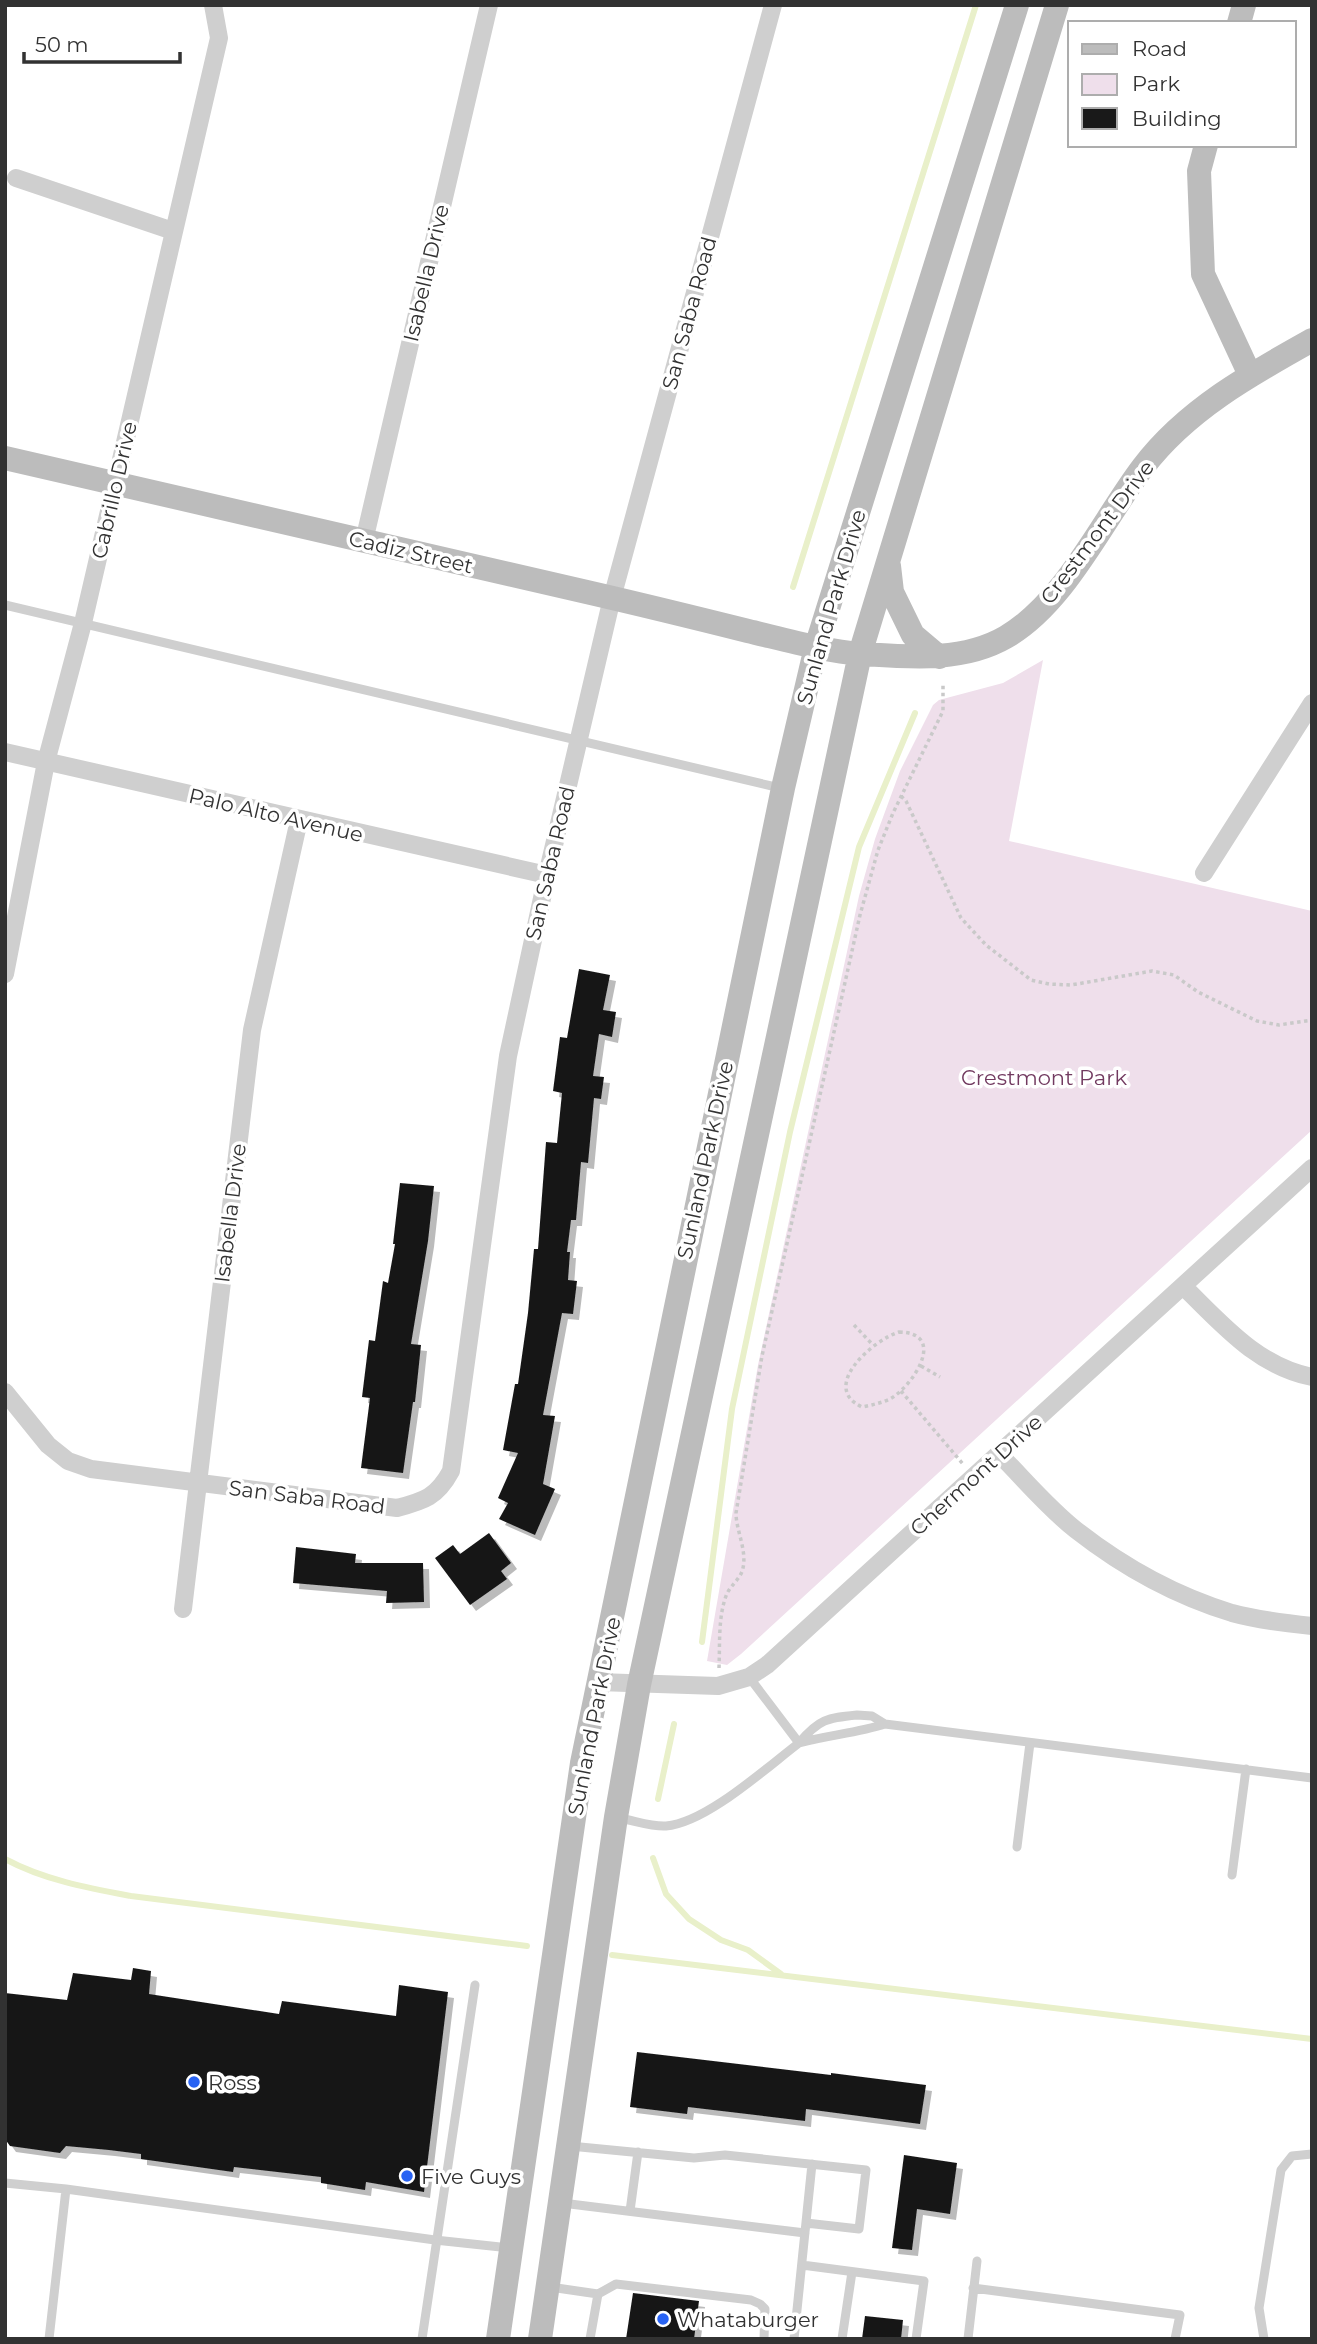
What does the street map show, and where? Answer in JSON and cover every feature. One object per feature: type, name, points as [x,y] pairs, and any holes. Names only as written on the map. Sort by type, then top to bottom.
[{"type":"main road","name":"Sunland Park Drive","points":[[498,2339],[582,1763],[783,788],[816,647],[1017,5]]},
{"type":"main road","name":"Sunland Park Drive","points":[[540,2339],[616,1817],[639,1685],[860,654],[1057,5]]},
{"type":"main road","points":[[1205,147],[1199,171],[1203,274],[1250,375]]},
{"type":"main road","name":"Crestmont Drive","points":[[816,647],[860,654],[939,657],[972,651],[1006,637],[1056,593],[1144,464],[1174,434],[1205,407],[1250,375],[1312,340]]},
{"type":"main road","name":"Cadiz Street","points":[[5,458],[816,647]]},
{"type":"main road","points":[[888,561],[892,592],[913,635],[939,657]]},
{"type":"street","name":"Cabrillo Drive","points":[[5,974],[46,762],[83,623],[219,38],[213,5]]},
{"type":"street","name":"Isabella Drive","points":[[364,541],[489,5]]},
{"type":"street","name":"San Saba Road","points":[[198,1483],[397,1508],[423,1501],[442,1488],[452,1471],[508,1056],[547,875],[612,598],[773,5]]},
{"type":"street","points":[[16,178],[173,231]]},
{"type":"street","points":[[1204,873],[1312,703]]},
{"type":"street","name":"Palo Alto Avenue","points":[[5,752],[547,875]]},
{"type":"street","name":"Isabella Drive","points":[[183,1609],[252,1030],[299,820]]},
{"type":"street","name":"Chermont Drive","points":[[598,1682],[718,1686],[749,1677],[767,1665],[1312,1168]]},
{"type":"street","points":[[1183,1286],[1247,1348],[1273,1365],[1312,1377]]},
{"type":"street","points":[[5,1392],[48,1445],[68,1461],[91,1469],[198,1483]]},
{"type":"street","points":[[999,1454],[1074,1528],[1151,1579],[1232,1613],[1312,1626]]},
{"type":"lane","points":[[5,605],[783,788]]},
{"type":"lane","points":[[749,1677],[799,1743]]},
{"type":"lane","points":[[616,1817],[665,1826],[686,1822],[708,1812],[799,1743],[818,1723],[858,1715],[872,1716],[885,1724],[1312,1778]]},
{"type":"lane","points":[[799,1743],[885,1724]]},
{"type":"lane","points":[[1017,1847],[1030,1742]]},
{"type":"lane","points":[[1231,1875],[1245,1769]]},
{"type":"lane","points":[[422,2339],[475,1985]]},
{"type":"lane","points":[[560,2203],[805,2228],[859,2229],[866,2170],[725,2155],[694,2158],[568,2146]]},
{"type":"lane","points":[[629,2211],[638,2152]]},
{"type":"lane","points":[[1264,2339],[1259,2308],[1281,2170],[1292,2156],[1312,2154]]},
{"type":"lane","points":[[794,2339],[812,2164]]},
{"type":"lane","points":[[5,2183],[510,2248]]},
{"type":"lane","points":[[48,2339],[66,2189]]},
{"type":"lane","points":[[968,2339],[977,2261]]},
{"type":"lane","points":[[802,2265],[924,2281],[916,2339]]},
{"type":"lane","points":[[842,2339],[852,2272]]},
{"type":"lane","points":[[548,2287],[598,2294],[616,2284],[751,2300],[765,2309],[764,2339]]},
{"type":"lane","points":[[974,2288],[1180,2315],[1175,2339]]},
{"type":"lane","points":[[590,2339],[598,2294]]},
{"type":"path","points":[[719,1670],[722,1608],[729,1589],[743,1569],[744,1557],[736,1513],[762,1356],[860,915],[878,850],[943,710],[943,683]]},
{"type":"path","points":[[901,796],[906,801],[961,918],[986,945],[1031,980],[1071,985],[1152,971],[1174,975],[1198,992],[1257,1021],[1279,1025],[1312,1020]]},
{"type":"path","points":[[854,1325],[873,1345]]},
{"type":"path","points":[[909,1332],[919,1338],[925,1355],[921,1366],[901,1391],[890,1399],[862,1406],[851,1402],[847,1396],[847,1378],[862,1354],[887,1335],[909,1332]]},
{"type":"path","points":[[921,1366],[940,1377]]},
{"type":"path","points":[[901,1391],[975,1478]]},
{"type":"green space","name":"Crestmont Park","points":[[1043,660],[1009,841],[1312,911],[1312,1130],[741,1654],[727,1665],[707,1661],[758,1365],[859,896],[875,839],[900,771],[933,705],[939,700],[1003,683]]},
{"type":"building","points":[[579,969],[610,975],[603,1010],[616,1012],[612,1037],[599,1034],[593,1076],[604,1077],[601,1099],[594,1098],[588,1163],[581,1162],[576,1220],[571,1220],[567,1252],[570,1252],[568,1280],[577,1281],[573,1314],[562,1313],[543,1415],[555,1416],[543,1484],[555,1489],[535,1535],[499,1519],[508,1503],[498,1498],[518,1453],[503,1450],[515,1384],[518,1384],[534,1249],[538,1249],[546,1142],[557,1143],[562,1093],[553,1091],[560,1037],[567,1038]]},
{"type":"building","points":[[400,1183],[434,1186],[411,1344],[421,1345],[403,1473],[361,1468],[370,1398],[362,1397],[369,1340],[375,1341],[383,1281],[388,1283],[395,1244]]},
{"type":"building","points":[[489,1533],[511,1563],[501,1571],[507,1579],[470,1605],[435,1558],[453,1545],[460,1554]]},
{"type":"building","points":[[296,1547],[356,1554],[355,1563],[423,1563],[424,1602],[386,1603],[387,1591],[293,1583]]},
{"type":"building","points":[[133,1968],[151,1971],[149,1994],[279,2014],[282,2001],[396,2016],[399,1985],[448,1992],[424,2192],[366,2182],[365,2190],[321,2183],[321,2177],[234,2167],[233,2172],[141,2159],[141,2154],[109,2150],[66,2146],[60,2153],[10,2146],[5,2139],[5,1993],[67,2000],[73,1973],[131,1980]]},
{"type":"building","points":[[637,2052],[926,2085],[920,2124],[806,2109],[805,2121],[688,2107],[687,2114],[630,2107]]},
{"type":"building","points":[[904,2155],[957,2163],[950,2214],[917,2209],[912,2250],[892,2248]]},
{"type":"building","name":"Whataburger","points":[[633,2293],[699,2301],[694,2339],[626,2339]]},
{"type":"building","points":[[865,2316],[903,2320],[901,2339],[862,2339]]},
{"type":"waterway","points":[[793,587],[976,5]]},
{"type":"waterway","points":[[702,1642],[732,1409],[790,1132],[859,847],[915,713]]},
{"type":"waterway","points":[[658,1799],[674,1724]]},
{"type":"waterway","points":[[653,1858],[666,1894],[689,1919],[721,1940],[748,1950],[781,1974]]},
{"type":"waterway","points":[[5,1859],[51,1878],[131,1896],[527,1946]]},
{"type":"waterway","points":[[612,1955],[1312,2039]]},
{"type":"place","name":"Ross","points":[[194,2082]]},
{"type":"place","name":"Five Guys","points":[[407,2176]]},
{"type":"place","name":"Whataburger","points":[[663,2319]]}]
